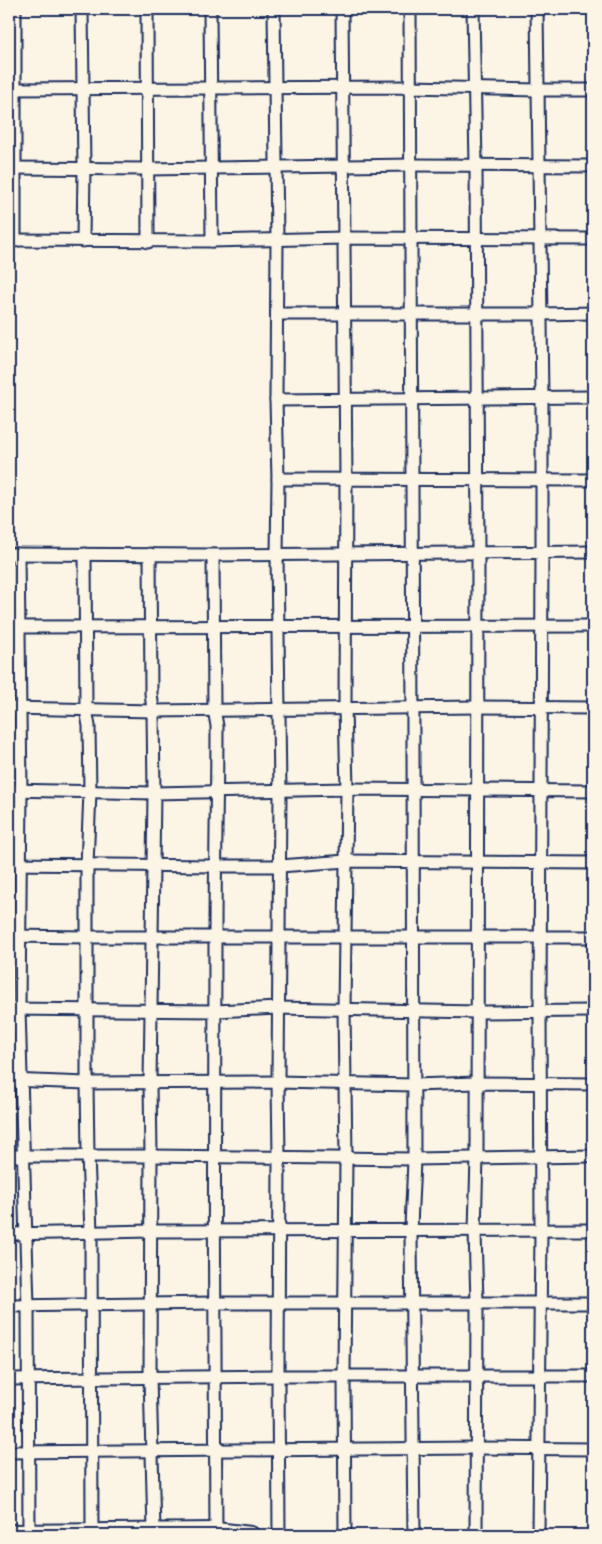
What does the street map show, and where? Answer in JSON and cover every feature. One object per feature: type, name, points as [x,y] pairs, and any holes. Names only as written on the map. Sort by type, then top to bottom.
[{"type":"street","points":[[15,9],[12,89],[12,240],[148,242],[343,238],[593,238]]},
{"type":"street","points":[[82,9],[83,241]]},
{"type":"street","points":[[147,9],[148,242]]},
{"type":"street","points":[[210,9],[212,241]]},
{"type":"street","points":[[274,9],[280,791],[278,937],[279,1535]]},
{"type":"street","points":[[342,9],[347,789],[344,1009],[346,1158],[345,1535]]},
{"type":"street","points":[[410,9],[414,555],[412,626],[414,1158],[411,1231],[414,1535]]},
{"type":"street","points":[[473,9],[478,480],[478,938],[475,1231],[477,1303],[476,1535]]},
{"type":"street","points":[[537,9],[542,398],[542,862],[540,1011],[542,1230],[538,1535]]},
{"type":"street","points":[[12,89],[411,87],[593,90]]},
{"type":"street","points":[[12,168],[148,169],[343,165],[593,166]]},
{"type":"street","points":[[277,314],[593,313]]},
{"type":"street","points":[[276,400],[593,397]]},
{"type":"street","points":[[278,479],[593,480]]},
{"type":"street","points":[[34,1534],[28,1452],[27,1234],[21,1080],[14,1009],[15,864],[22,790],[14,708],[13,554],[414,555],[593,552]]},
{"type":"street","points":[[85,554],[86,709],[89,726],[90,792],[87,865],[87,1083],[91,1232],[92,1452],[98,1533]]},
{"type":"street","points":[[150,554],[154,793],[150,1083],[150,1377],[152,1452],[163,1532]]},
{"type":"street","points":[[212,555],[214,709],[217,726],[214,936],[216,1531]]},
{"type":"street","points":[[14,627],[593,626]]},
{"type":"street","points":[[14,708],[153,710],[477,707],[593,708]]},
{"type":"street","points":[[9,790],[154,793],[347,789],[593,791]]},
{"type":"street","points":[[15,864],[280,866],[346,861],[593,863]]},
{"type":"street","points":[[14,935],[88,937],[593,937]]},
{"type":"street","points":[[14,1009],[215,1011],[278,1008],[477,1012],[593,1011]]},
{"type":"street","points":[[9,1080],[87,1083],[593,1084]]},
{"type":"street","points":[[9,1156],[346,1158],[593,1156]]},
{"type":"street","points":[[9,1234],[151,1231],[593,1230]]},
{"type":"street","points":[[9,1306],[214,1303],[593,1303]]},
{"type":"street","points":[[9,1379],[278,1376],[593,1376]]},
{"type":"street","points":[[9,1452],[476,1448],[593,1449]]},
{"type":"street","points":[[9,1533],[216,1531],[252,1535]]}]
